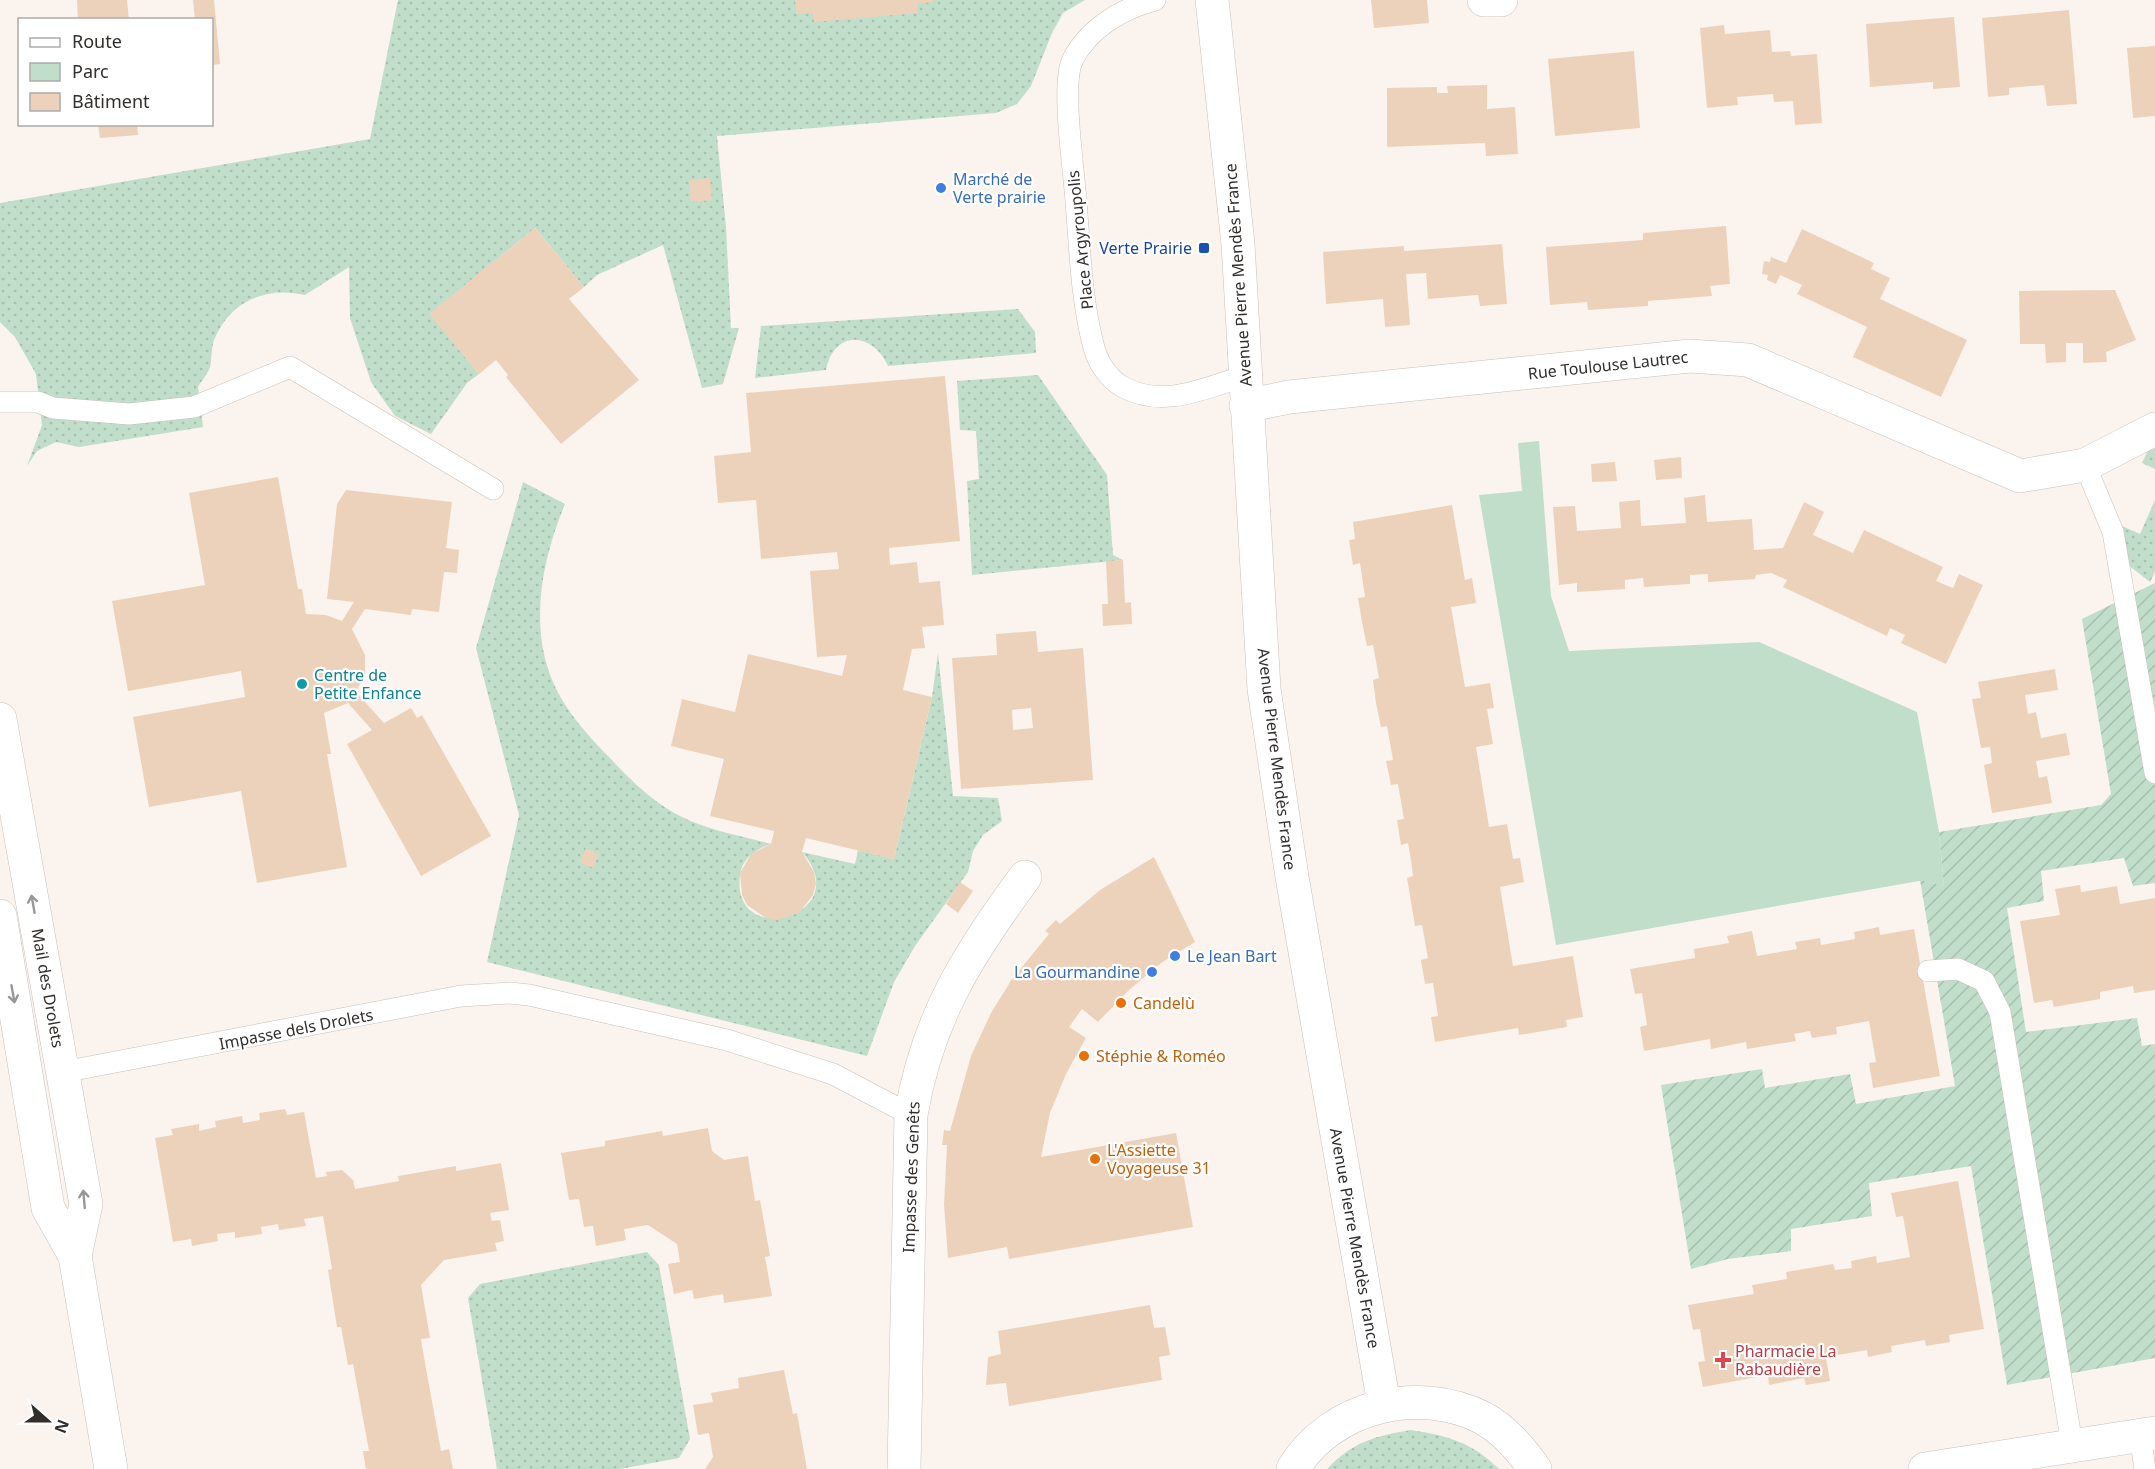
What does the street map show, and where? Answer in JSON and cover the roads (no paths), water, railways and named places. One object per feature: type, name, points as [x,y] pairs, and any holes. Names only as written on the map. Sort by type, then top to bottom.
[{"type":"street","name":"Avenue Pierre Mendès France","points":[[1212,0],[1231,164],[1264,689],[1292,877],[1384,1404]]},
{"type":"street","points":[[1484,0],[1501,0]]},
{"type":"street","name":"Rue Toulouse Lautrec","points":[[1246,391],[1322,394],[1702,356],[1748,360],[2019,476],[2085,465],[2155,429]]},
{"type":"street","name":"Mail des Drolets","points":[[0,719],[86,1204],[75,1256]]},
{"type":"street","name":"Impasse des Genêts","points":[[904,1469],[911,1115],[918,1074],[929,1037],[965,964],[1026,877]]},
{"type":"street","name":"Mail des Drolets","points":[[0,916],[48,1208],[75,1256],[111,1469]]},
{"type":"street","points":[[28,1080],[63,1072]]},
{"type":"street","points":[[1293,1469],[1303,1452],[1339,1421],[1384,1404],[1435,1402],[1483,1418],[1518,1444],[1535,1469]]},
{"type":"street","points":[[1925,1469],[2072,1444],[2147,1434]]},
{"type":"lane","name":"Place Argyroupolis","points":[[1155,0],[1132,6],[1094,31],[1072,60],[1069,84],[1071,157],[1079,263],[1093,346],[1105,373],[1122,387],[1152,398],[1171,399],[1246,391]]},
{"type":"lane","points":[[0,402],[38,402],[53,408],[129,414],[194,407],[290,367],[493,489]]},
{"type":"lane","points":[[2085,465],[2113,532],[2155,773]]},
{"type":"lane","points":[[1928,971],[1958,969],[1984,981],[2000,1012],[2072,1444]]},
{"type":"lane","name":"Impasse dels Drolets","points":[[63,1072],[461,996],[510,993],[529,995],[727,1040],[833,1074],[911,1115]]},
{"type":"lane","points":[[2145,1469],[2147,1434]]},
{"type":"place","name":"Marché de Verte prairie","points":[[941,188]]},
{"type":"place","name":"Verte Prairie","points":[[1204,248]]},
{"type":"place","name":"Centre de Petite Enfance","points":[[302,684]]},
{"type":"place","name":"Le Jean Bart","points":[[1175,956]]},
{"type":"place","name":"La Gourmandine","points":[[1152,972]]},
{"type":"place","name":"Candelù","points":[[1121,1003]]},
{"type":"place","name":"Stéphie & Roméo","points":[[1084,1056]]},
{"type":"place","name":"L'Assiette Voyageuse 31","points":[[1095,1159]]},
{"type":"place","name":"Pharmacie La Rabaudière","points":[[1723,1360]]}]
